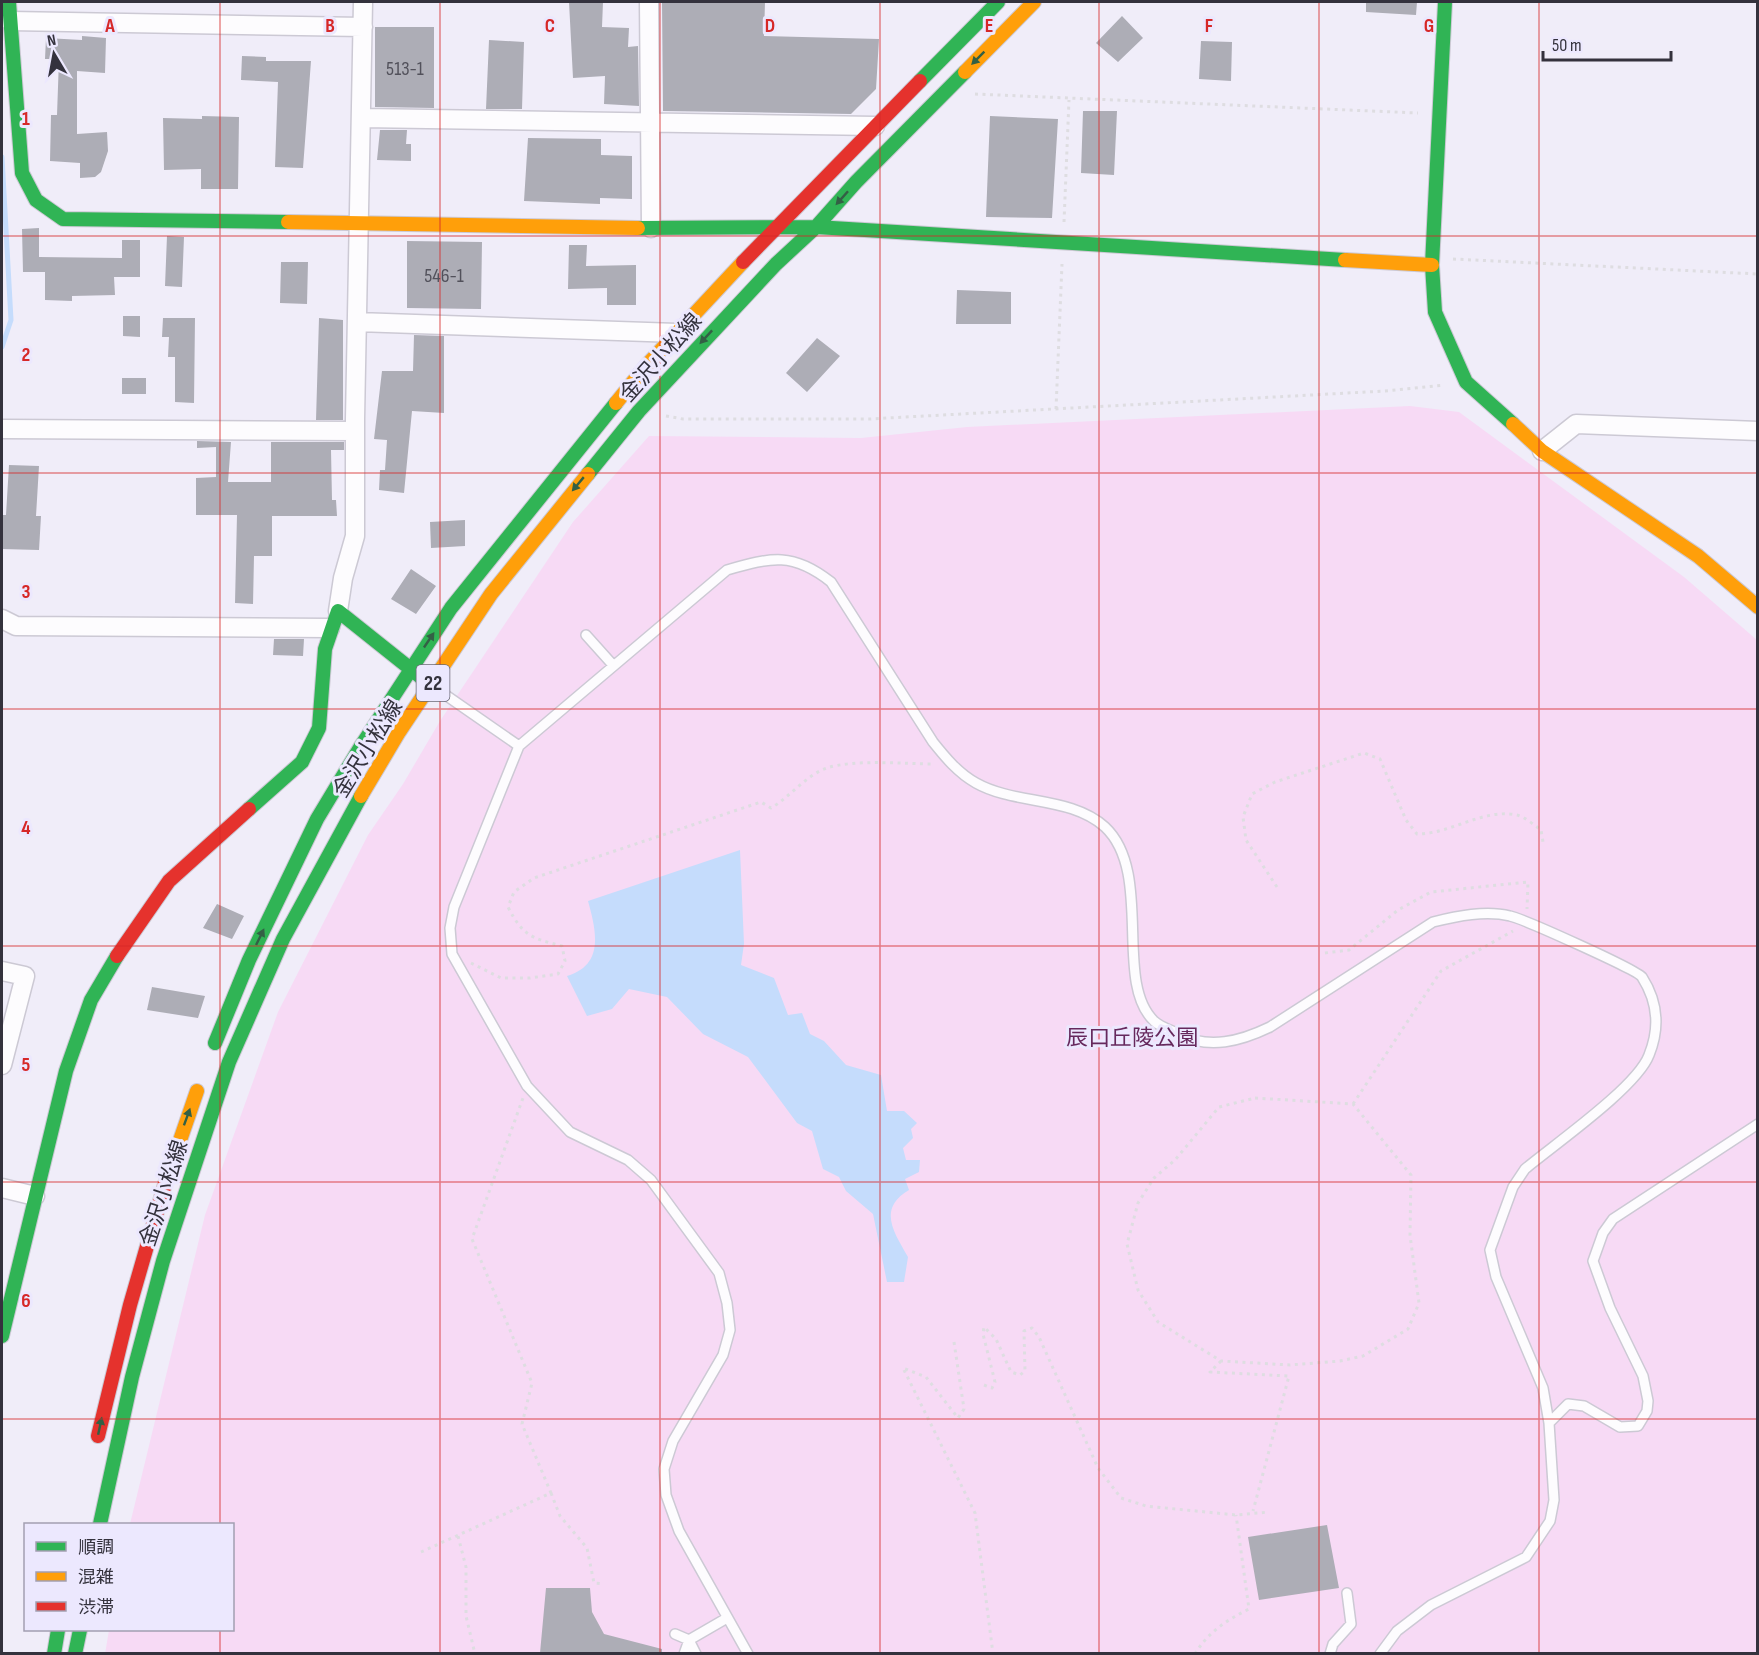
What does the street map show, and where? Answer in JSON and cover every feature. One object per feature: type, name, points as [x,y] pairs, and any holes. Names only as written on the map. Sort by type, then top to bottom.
[{"type":"main road","points":[[9,2],[22,173],[36,200],[63,219],[651,228],[816,227],[1432,265]]},
{"type":"main road","name":"金沢小松線","points":[[209,1058],[249,960],[317,819],[410,669],[452,608],[646,366],[775,228],[998,2]]},
{"type":"main road","name":"金沢小松線","points":[[100,1523],[132,1377],[163,1261],[229,1062],[283,939],[342,829],[399,732],[491,594],[553,514],[639,411],[745,296],[816,227],[944,92],[1034,2]]},
{"type":"main road","points":[[1445,2],[1432,265],[1436,312],[1466,382],[1542,451],[1698,556],[1758,606]]},
{"type":"main road","points":[[2,1328],[66,1071],[91,1000],[124,945],[169,881],[302,762],[319,728],[325,649],[330,628],[338,611],[431,685]]},
{"type":"main road","name":"金沢小松線","points":[[94,1455],[114,1362],[141,1259],[201,1080]]},
{"type":"main road","points":[[54,1653],[58,1631]]},
{"type":"main road","points":[[75,1653],[80,1631]]},
{"type":"street","points":[[338,611],[343,578],[355,536],[363,2]]},
{"type":"street","points":[[649,2],[651,228]]},
{"type":"street","points":[[10,21],[363,27]]},
{"type":"street","points":[[362,118],[875,126]]},
{"type":"street","points":[[357,322],[677,333]]},
{"type":"street","points":[[1542,451],[1576,424],[1758,430]]},
{"type":"street","points":[[2,429],[355,431]]},
{"type":"street","points":[[2,619],[16,627],[330,628]]},
{"type":"street","points":[[2,971],[25,976],[2,1065]]},
{"type":"street","points":[[2,1188],[35,1196]]},
{"type":"lane","points":[[748,1653],[679,1531],[666,1495],[663,1469],[673,1441],[723,1355],[730,1330],[727,1304],[719,1273],[651,1180],[628,1160],[570,1132],[527,1086],[452,954],[450,928],[454,907],[519,746],[612,664],[727,570],[758,561],[784,559],[812,567],[831,582],[933,742],[951,764],[976,783],[986,787],[1080,812],[1102,825],[1117,839],[1129,872],[1137,982],[1145,1006],[1155,1022],[1184,1037],[1212,1043],[1243,1040],[1270,1027],[1433,921],[1464,915],[1511,916],[1547,930],[1641,975],[1657,1011],[1657,1028],[1649,1057],[1633,1081],[1525,1168],[1513,1187],[1490,1250],[1496,1277],[1543,1388],[1549,1423],[1554,1500],[1550,1521],[1526,1557],[1431,1605],[1397,1631],[1380,1653]]},
{"type":"lane","points":[[586,635],[612,664]]},
{"type":"lane","points":[[431,685],[519,746]]},
{"type":"lane","points":[[1549,1423],[1568,1404],[1584,1406],[1620,1427],[1638,1426],[1647,1411],[1648,1401],[1644,1376],[1610,1308],[1593,1261],[1603,1233],[1613,1219],[1758,1124]]},
{"type":"lane","points":[[1330,1653],[1333,1644],[1351,1624],[1347,1593]]},
{"type":"lane","points":[[684,1653],[690,1640],[727,1618]]},
{"type":"lane","points":[[675,1634],[690,1640],[696,1653]]},
{"type":"path","points":[[944,92],[1069,100],[1438,114]]},
{"type":"path","points":[[1432,265],[1446,259],[1758,274]]},
{"type":"path","points":[[639,411],[683,419],[869,419],[1385,391],[1466,382]]},
{"type":"path","points":[[1277,887],[1246,840],[1243,818],[1252,794],[1275,782],[1364,753],[1380,759],[1406,820],[1417,834],[1434,834],[1492,815],[1519,815],[1541,830],[1543,842]]},
{"type":"path","points":[[452,954],[501,978],[530,978],[558,974],[565,961],[562,946],[538,939],[519,928],[508,907],[514,892],[534,878],[760,802],[771,808],[786,799],[807,780],[827,768],[867,764],[951,764]]},
{"type":"path","points":[[1325,953],[1349,950],[1398,910],[1431,892],[1528,882],[1527,924],[1441,971],[1353,1104]]},
{"type":"path","points":[[527,1086],[472,1239],[532,1383],[522,1424],[561,1516],[587,1548],[594,1583],[604,1584]]},
{"type":"path","points":[[1255,1098],[1353,1104],[1411,1176],[1410,1235],[1419,1303],[1408,1329],[1363,1356],[1340,1361],[1290,1365],[1221,1361],[1158,1322],[1138,1290],[1127,1244],[1138,1203],[1154,1178],[1175,1160],[1219,1107],[1255,1098]]},
{"type":"path","points":[[984,1385],[992,1388],[995,1382],[983,1334],[984,1327],[996,1339],[1011,1372],[1020,1375],[1025,1371],[1024,1331],[1032,1328],[1039,1337],[1098,1468],[1121,1498],[1146,1506],[1236,1515],[1269,1512]]},
{"type":"path","points":[[954,1342],[964,1409],[958,1418],[926,1377],[903,1368],[975,1513],[993,1653]]},
{"type":"path","points":[[1221,1361],[1210,1372],[1289,1376],[1253,1512]]},
{"type":"path","points":[[421,1552],[551,1493]]},
{"type":"path","points":[[1195,1653],[1211,1632],[1229,1618],[1250,1609],[1236,1515]]},
{"type":"path","points":[[458,1536],[466,1567],[466,1616],[475,1653]]},
{"type":"green space","name":"辰口丘陵公園","points":[[1410,406],[1459,412],[1684,577],[1757,640],[1757,1653],[105,1654],[109,1631],[234,1631],[234,1523],[130,1523],[205,1215],[278,1012],[368,835],[403,784],[440,721],[573,522],[649,436],[861,438],[967,427]]},
{"type":"water","points":[[740,850],[744,944],[741,965],[774,978],[788,1015],[802,1013],[810,1034],[824,1041],[846,1065],[881,1075],[887,1111],[904,1111],[917,1123],[911,1129],[913,1138],[903,1148],[906,1160],[920,1160],[919,1172],[905,1179],[909,1190],[899,1197],[891,1213],[894,1230],[908,1257],[904,1282],[887,1282],[873,1214],[846,1191],[839,1177],[823,1169],[812,1131],[797,1123],[748,1057],[703,1034],[667,997],[629,989],[612,1009],[587,1016],[567,976],[579,971],[587,964],[595,945],[588,901]]},
{"type":"building","points":[[569,2],[603,2],[602,27],[629,28],[628,47],[638,46],[639,106],[604,104],[605,76],[573,78]]},
{"type":"building","points":[[662,2],[765,2],[764,36],[879,39],[876,89],[851,114],[663,111]]},
{"type":"building","points":[[1366,2],[1417,2],[1416,15],[1366,12]]},
{"type":"building","points":[[1122,16],[1143,38],[1118,62],[1096,43]]},
{"type":"building","points":[[375,27],[434,27],[434,108],[375,107]]},
{"type":"building","points":[[82,36],[106,38],[105,73],[77,71],[77,134],[107,132],[108,151],[101,172],[95,177],[80,178],[80,163],[50,161],[51,115],[57,115],[59,59],[45,59],[46,38],[82,40]]},
{"type":"building","points":[[489,40],[524,42],[522,109],[486,109]]},
{"type":"building","points":[[1201,41],[1232,42],[1231,81],[1199,79]]},
{"type":"building","points":[[242,56],[266,57],[266,61],[311,61],[303,168],[275,167],[278,82],[241,80]]},
{"type":"building","points":[[1083,111],[1117,111],[1114,175],[1081,173]]},
{"type":"building","points":[[202,116],[239,117],[238,189],[201,189],[201,169],[164,170],[163,118],[202,119]]},
{"type":"building","points":[[990,116],[1058,119],[1052,218],[986,217]]},
{"type":"building","points":[[380,130],[407,130],[406,144],[411,144],[411,161],[377,160]]},
{"type":"building","points":[[528,138],[601,139],[601,155],[632,156],[632,199],[600,198],[600,204],[524,201]]},
{"type":"building","points":[[39,228],[39,257],[122,258],[122,240],[140,240],[140,277],[114,277],[115,295],[72,296],[72,301],[45,300],[45,272],[23,272],[22,229]]},
{"type":"building","points":[[167,236],[184,237],[182,287],[165,286]]},
{"type":"building","points":[[407,241],[482,242],[481,309],[407,308]]},
{"type":"building","points":[[569,245],[587,245],[586,266],[636,265],[636,305],[607,305],[607,288],[568,289]]},
{"type":"building","points":[[281,262],[308,262],[307,304],[280,303]]},
{"type":"building","points":[[957,290],[1011,292],[1011,324],[956,324]]},
{"type":"building","points":[[123,316],[140,316],[140,337],[123,336]]},
{"type":"building","points":[[163,318],[195,318],[194,403],[175,402],[175,357],[168,357],[169,337],[162,337]]},
{"type":"building","points":[[319,318],[343,320],[343,420],[316,420]]},
{"type":"building","points":[[414,335],[444,336],[444,413],[412,411],[404,493],[379,490],[380,470],[385,470],[387,440],[374,439],[382,371],[413,371]]},
{"type":"building","points":[[817,338],[840,356],[807,392],[786,373]]},
{"type":"building","points":[[122,378],[146,378],[146,394],[122,394]]},
{"type":"building","points":[[197,441],[231,442],[228,482],[271,482],[271,442],[344,442],[344,450],[331,450],[332,500],[336,500],[337,516],[272,516],[272,556],[254,556],[253,604],[235,603],[237,515],[196,515],[196,478],[216,477],[216,447],[197,448]]},
{"type":"building","points":[[9,465],[39,466],[36,516],[41,516],[39,550],[2,549],[2,515],[6,515]]},
{"type":"building","points":[[465,520],[465,546],[431,548],[430,522]]},
{"type":"building","points":[[411,569],[436,586],[416,614],[391,599]]},
{"type":"building","points":[[274,639],[304,639],[303,656],[273,655]]},
{"type":"building","points":[[217,904],[244,916],[232,939],[203,928]]},
{"type":"building","points":[[152,987],[205,996],[198,1018],[147,1010]]},
{"type":"building","points":[[1327,1525],[1339,1588],[1259,1600],[1248,1537]]},
{"type":"building","points":[[546,1588],[590,1588],[592,1612],[604,1634],[662,1649],[662,1653],[540,1653]]},
{"type":"waterway","points":[[2,157],[11,320],[2,347]]},
{"type":"traffic: fast","points":[[9,2],[22,173],[36,200],[63,219],[288,222]]},
{"type":"traffic: fast","points":[[920,81],[998,2]]},
{"type":"traffic: fast","points":[[1445,2],[1432,265],[1435,312],[1466,382],[1513,424]]},
{"type":"traffic: fast","points":[[588,474],[639,411],[776,264],[816,227],[856,182],[965,72]]},
{"type":"traffic: fast","points":[[638,228],[816,227],[1345,260]]},
{"type":"traffic: fast","points":[[215,1043],[249,960],[317,819],[361,746],[451,608],[616,403]]},
{"type":"traffic: fast","points":[[249,809],[302,762],[319,728],[325,649],[338,611],[427,682]]},
{"type":"traffic: fast","points":[[100,1523],[132,1377],[163,1261],[229,1062],[283,939],[361,796]]},
{"type":"traffic: fast","points":[[2,1336],[66,1071],[91,1000],[117,956]]},
{"type":"traffic: fast","points":[[54,1654],[58,1631]]},
{"type":"traffic: fast","points":[[75,1654],[80,1631]]},
{"type":"traffic: slow","points":[[965,72],[1034,2]]},
{"type":"traffic: slow","points":[[288,222],[638,228]]},
{"type":"traffic: slow","points":[[1345,260],[1432,265]]},
{"type":"traffic: slow","points":[[616,403],[646,366],[743,262]]},
{"type":"traffic: slow","points":[[1513,424],[1542,451],[1698,556],[1758,607]]},
{"type":"traffic: slow","points":[[361,796],[399,732],[491,594],[588,474]]},
{"type":"traffic: slow","points":[[165,1184],[197,1091]]},
{"type":"traffic: jam","points":[[743,262],[920,81]]},
{"type":"traffic: jam","points":[[117,956],[169,881],[249,809]]},
{"type":"traffic: jam","points":[[98,1436],[130,1305],[165,1184]]}]
